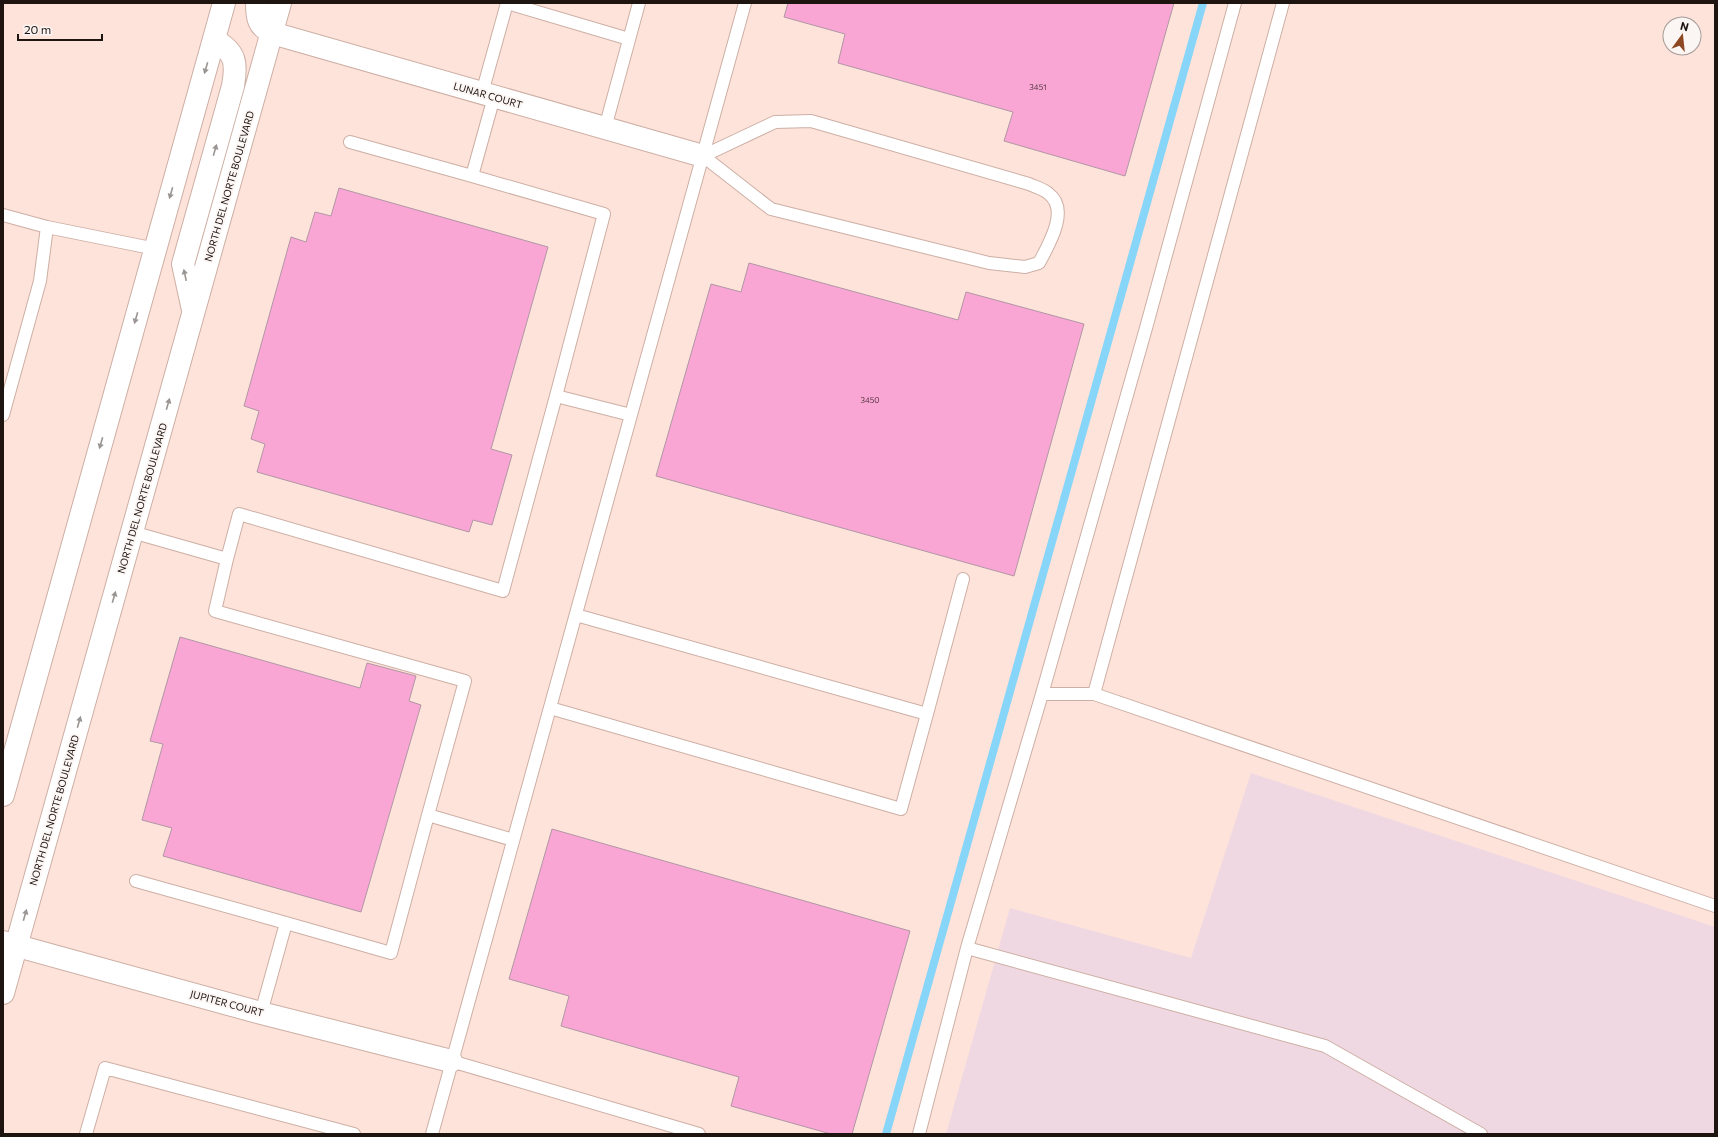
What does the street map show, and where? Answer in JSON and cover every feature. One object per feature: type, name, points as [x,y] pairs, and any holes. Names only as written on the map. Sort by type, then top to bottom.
[{"type":"street","points":[[3,796],[224,3]]},
{"type":"street","points":[[257,3],[259,21],[263,28],[272,33]]},
{"type":"street","name":"NORTH DEL NORTE BOULEVARD","points":[[3,993],[10,944],[132,532],[280,3]]},
{"type":"street","name":"LUNAR COURT","points":[[272,33],[704,156]]},
{"type":"street","points":[[193,314],[183,264],[233,86],[236,70],[234,58],[222,44],[214,40]]},
{"type":"street","name":"JUPITER COURT","points":[[10,944],[261,1013],[451,1062]]},
{"type":"lane","points":[[472,176],[507,3],[629,39]]},
{"type":"lane","points":[[605,128],[639,3]]},
{"type":"lane","points":[[432,1134],[704,156],[745,3]]},
{"type":"lane","points":[[919,1134],[967,948],[1042,694],[1148,321],[1235,3]]},
{"type":"lane","points":[[1094,694],[1283,3]]},
{"type":"lane","points":[[811,121],[1029,184],[1050,194],[1057,207],[1056,228],[1039,263],[1025,267],[989,262],[771,209],[704,156],[775,122],[811,121]]},
{"type":"lane","points":[[136,881],[391,953],[465,681],[215,611],[239,514],[503,591],[604,214],[350,142]]},
{"type":"lane","points":[[3,215],[47,227],[156,249]]},
{"type":"lane","points":[[3,415],[40,281],[47,227]]},
{"type":"lane","points":[[556,396],[631,415]]},
{"type":"lane","points":[[132,532],[227,559]]},
{"type":"lane","points":[[550,708],[901,809],[963,579]]},
{"type":"lane","points":[[576,615],[927,714]]},
{"type":"lane","points":[[1042,694],[1094,694],[1715,906]]},
{"type":"lane","points":[[428,815],[513,840]]},
{"type":"lane","points":[[261,1013],[286,923]]},
{"type":"lane","points":[[967,948],[1325,1046],[1481,1134]]},
{"type":"lane","points":[[451,1062],[699,1134]]},
{"type":"lane","points":[[86,1134],[105,1068],[354,1134]]},
{"type":"shaded area","points":[[1251,773],[1715,927],[1715,1134],[946,1134],[1010,908],[1191,958]]},
{"type":"building","points":[[788,3],[1174,3],[1125,176],[1004,141],[1013,112],[838,63],[845,34],[784,17]]},
{"type":"building","points":[[339,188],[548,247],[491,449],[512,455],[492,525],[473,520],[469,532],[257,472],[265,444],[251,439],[259,411],[244,406],[291,237],[306,242],[315,212],[331,216]]},
{"type":"building","points":[[749,263],[958,320],[966,292],[1084,324],[1014,576],[656,476],[711,284],[741,292]]},
{"type":"building","points":[[180,637],[360,688],[367,663],[416,676],[409,701],[421,705],[361,912],[163,856],[172,828],[142,820],[163,744],[150,741]]},
{"type":"building","points":[[552,829],[910,931],[852,1134],[831,1134],[731,1106],[739,1077],[561,1026],[569,996],[509,979]]},
{"type":"waterway","points":[[886,1134],[1203,3]]}]
